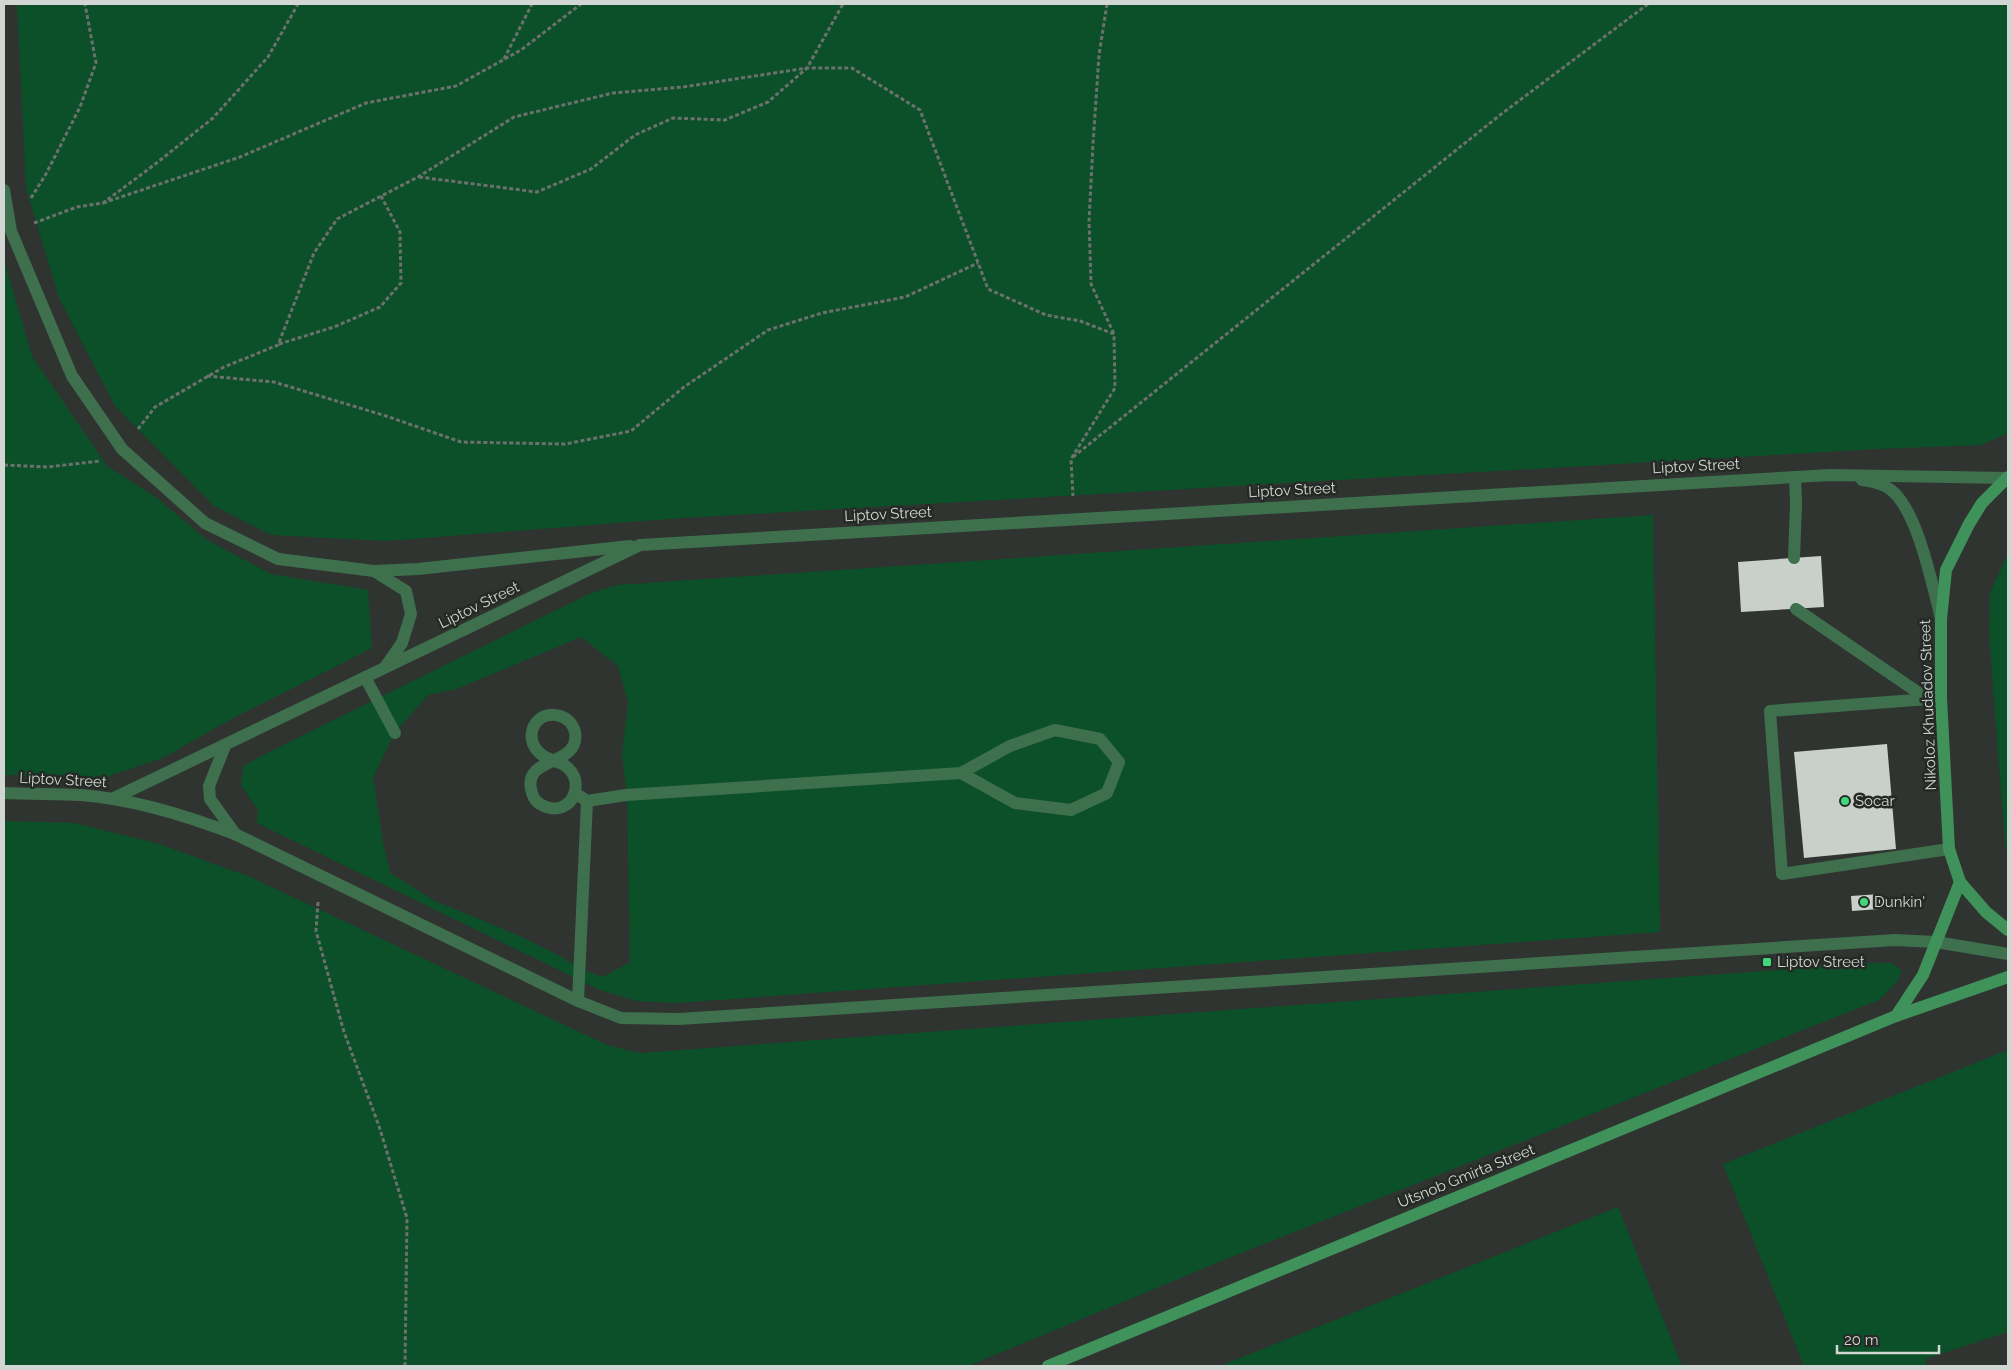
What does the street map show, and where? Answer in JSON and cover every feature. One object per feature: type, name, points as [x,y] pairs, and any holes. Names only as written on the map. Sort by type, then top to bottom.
[{"type":"main road","name":"Nikoloz Khudadov Street","points":[[2008,478],[1982,502],[1946,570],[1935,699],[1949,849],[1960,882],[1986,912],[2008,930]]},
{"type":"main road","points":[[1896,1016],[1923,976],[1960,882]]},
{"type":"main road","name":"Utsnob Gmirta Street","points":[[1048,1366],[1896,1016],[2008,977]]},
{"type":"street","points":[[4,190],[11,231],[72,376],[122,449],[205,523],[278,559],[374,571],[418,569],[640,545]]},
{"type":"street","name":"Liptov Street","points":[[1830,474],[1873,482],[1891,490],[1909,512],[1941,619]]},
{"type":"street","name":"Liptov Street","points":[[4,793],[112,799],[640,545],[1830,474],[2008,478]]},
{"type":"street","points":[[1794,558],[1795,477]]},
{"type":"street","points":[[374,571],[406,591],[411,614],[402,643],[384,668]]},
{"type":"street","points":[[1796,609],[1935,699]]},
{"type":"street","points":[[365,677],[396,733]]},
{"type":"street","points":[[1935,699],[1770,711],[1782,874],[1949,849]]},
{"type":"street","points":[[575,793],[587,801],[626,795],[961,773],[1010,746],[1055,730],[1100,738],[1119,762],[1107,793],[1071,810],[1015,803],[961,773]]},
{"type":"street","points":[[225,746],[210,786],[210,799],[237,835]]},
{"type":"street","points":[[552,760],[569,768],[574,775],[575,793],[563,807],[544,807],[537,802],[532,794],[530,785],[532,776],[537,769],[552,760]]},
{"type":"street","points":[[112,799],[192,818],[237,835],[578,1001],[622,1018],[679,1019],[1895,940],[1936,942],[2008,954]]},
{"type":"street","points":[[578,1001],[587,801]]},
{"type":"path","points":[[11,231],[46,174],[80,107],[96,63],[85,4]]},
{"type":"path","points":[[103,203],[213,118],[268,57],[298,4]]},
{"type":"path","points":[[503,60],[532,4]]},
{"type":"path","points":[[11,231],[78,207],[103,203],[240,157],[366,103],[456,86],[522,50],[581,4]]},
{"type":"path","points":[[418,177],[537,192],[590,169],[635,135],[673,118],[725,120],[768,102],[807,68],[843,4]]},
{"type":"path","points":[[1074,520],[1071,459],[1115,388],[1114,334],[1091,284],[1092,144],[1107,4]]},
{"type":"path","points":[[1071,459],[1500,115],[1648,4]]},
{"type":"path","points":[[278,344],[314,253],[337,219],[418,177],[514,117],[613,93],[683,87],[807,68],[852,68],[920,110],[988,289],[1046,316],[1080,321],[1114,334]]},
{"type":"path","points":[[122,449],[155,407],[207,376],[278,344],[334,327],[380,307],[401,283],[400,232],[381,196]]},
{"type":"path","points":[[207,376],[274,382],[386,416],[461,442],[565,444],[631,431],[684,387],[768,330],[822,313],[905,297],[978,263]]},
{"type":"path","points":[[4,465],[48,467],[132,458]]},
{"type":"path","points":[[318,901],[316,931],[342,1023],[379,1126],[407,1218],[405,1366]]},
{"type":"green space","points":[[17,4],[2008,4],[2008,433],[1981,445],[1879,449],[682,518],[386,541],[271,535],[214,506],[115,406],[59,298],[26,188]]},
{"type":"green space","points":[[4,260],[32,356],[107,466],[157,498],[207,540],[271,574],[368,590],[372,648],[226,722],[163,758],[103,778],[4,775]]},
{"type":"green space","points":[[1653,515],[1660,932],[676,1003],[637,1001],[600,990],[257,823],[258,810],[241,785],[243,766],[591,593],[617,585]],"holes":[[[581,637],[618,666],[628,702],[622,754],[627,795],[630,962],[603,977],[580,969],[562,957],[522,937],[435,901],[390,873],[373,777],[395,733],[428,695],[457,689]]]},
{"type":"green space","points":[[2008,553],[2008,852],[2005,846],[1989,633],[1990,593]]},
{"type":"green space","points":[[4,821],[74,823],[156,843],[248,876],[607,1045],[640,1053],[1872,963],[1892,963],[1902,971],[1898,981],[1879,1000],[1224,1260],[968,1366],[4,1366]]},
{"type":"green space","points":[[2008,1050],[2008,1332],[1925,1359],[1927,1366],[1804,1366],[1723,1164]]},
{"type":"green space","points":[[1618,1207],[1682,1366],[1220,1366]]},
{"type":"building","points":[[1821,556],[1824,607],[1741,612],[1738,562]]},
{"type":"building","name":"Socar","points":[[1887,744],[1896,849],[1804,858],[1794,752]]},
{"type":"building","points":[[1880,894],[1880,909],[1852,911],[1851,896]]},
{"type":"place","name":"Socar","points":[[1845,801]]},
{"type":"place","name":"Dunkin'","points":[[1864,902]]},
{"type":"place","name":"Liptov Street","points":[[1767,962]]}]
